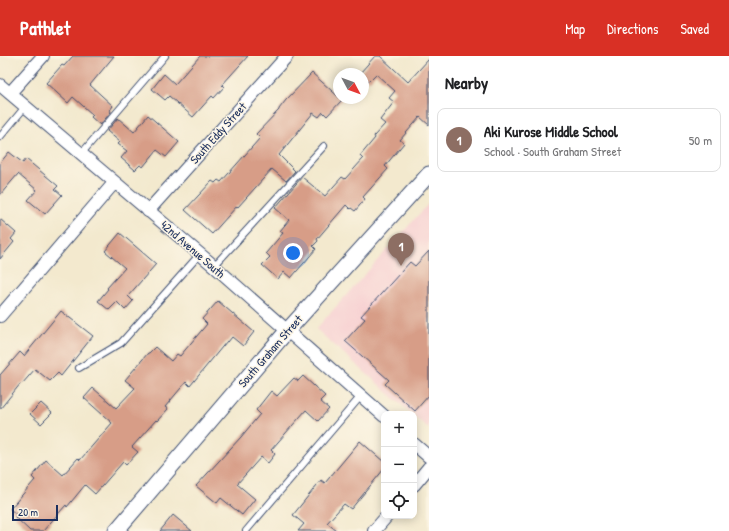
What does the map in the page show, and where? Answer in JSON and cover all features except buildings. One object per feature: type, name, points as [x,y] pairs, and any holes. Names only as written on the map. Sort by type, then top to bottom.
[{"type":"street","points":[[10,93],[44,56]]},
{"type":"street","name":"South Eddy Street","points":[[148,211],[287,56]]},
{"type":"street","name":"42nd Avenue South","points":[[0,86],[214,266],[381,413]]},
{"type":"street","name":"South Graham Street","points":[[116,531],[287,331],[429,174]]},
{"type":"street","points":[[0,316],[114,183]]},
{"type":"street","points":[[417,447],[429,457]]},
{"type":"street","points":[[416,483],[429,467]]},
{"type":"street","points":[[374,531],[384,519]]},
{"type":"lane","points":[[81,154],[165,56]]},
{"type":"lane","points":[[0,137],[26,107]]},
{"type":"lane","points":[[214,266],[324,146]]},
{"type":"lane","points":[[79,368],[120,343],[200,254]]},
{"type":"lane","points":[[246,531],[361,396]]},
{"type":"shaded area","points":[[429,203],[429,429],[417,419],[417,411],[409,411],[316,329]]},
{"type":"place","name":"Aki Kurose Middle School","points":[[401,266]]}]
